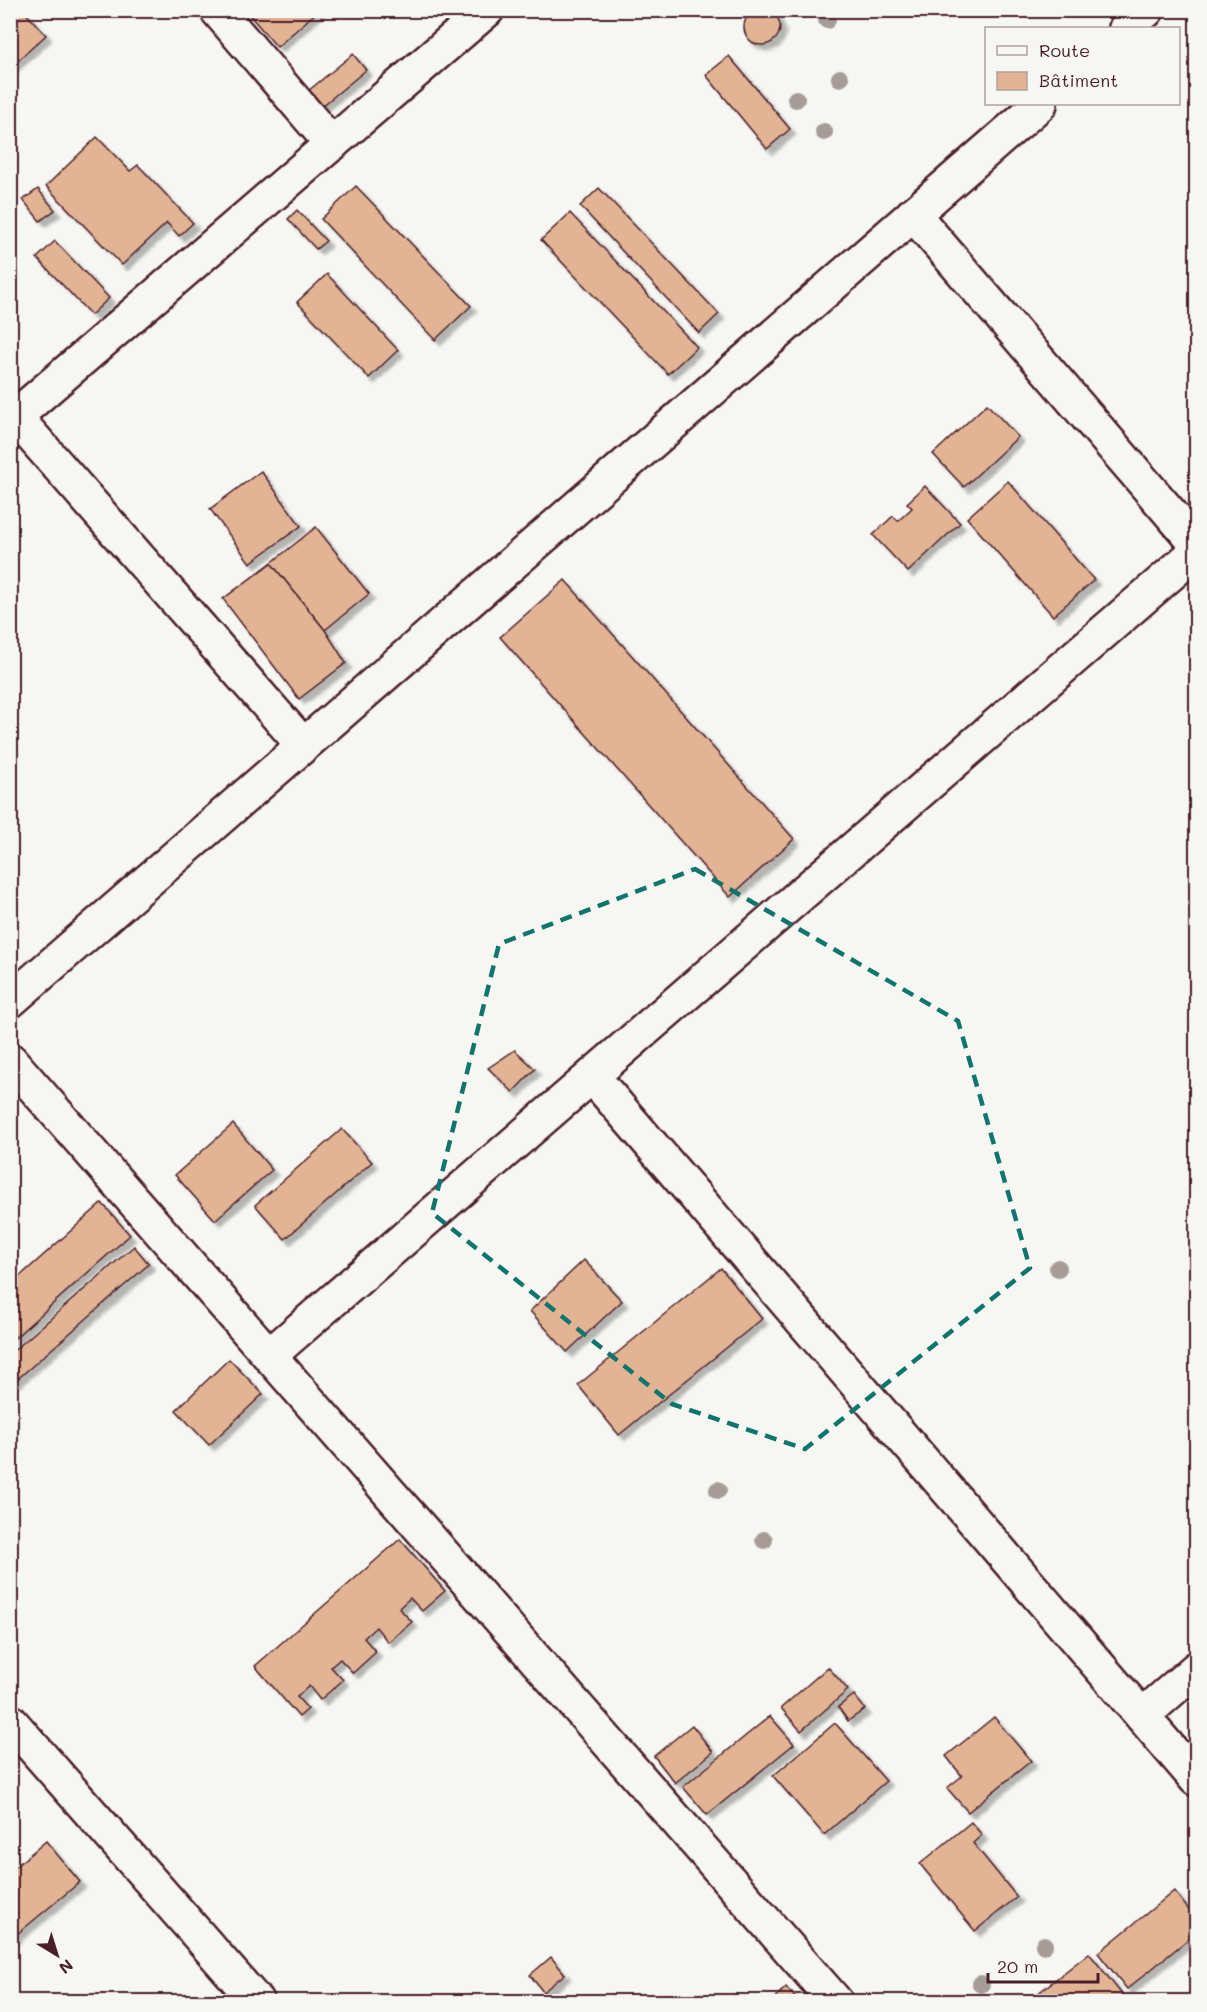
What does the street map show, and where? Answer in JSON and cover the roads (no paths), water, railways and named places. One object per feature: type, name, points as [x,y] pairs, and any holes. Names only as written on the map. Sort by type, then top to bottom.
[{"type":"street","points":[[217,10],[332,144]]},
{"type":"street","points":[[303,746],[12,416],[487,10]]},
{"type":"street","points":[[1127,27],[1147,10]]},
{"type":"street","points":[[10,1001],[1039,105]]},
{"type":"street","points":[[913,214],[1197,543]]},
{"type":"street","points":[[270,1355],[1197,552]]},
{"type":"street","points":[[10,1060],[836,2001]]},
{"type":"street","points":[[592,1076],[1197,1779]]},
{"type":"street","points":[[1142,1716],[1197,1669]]},
{"type":"street","points":[[10,1721],[257,2001]]}]
